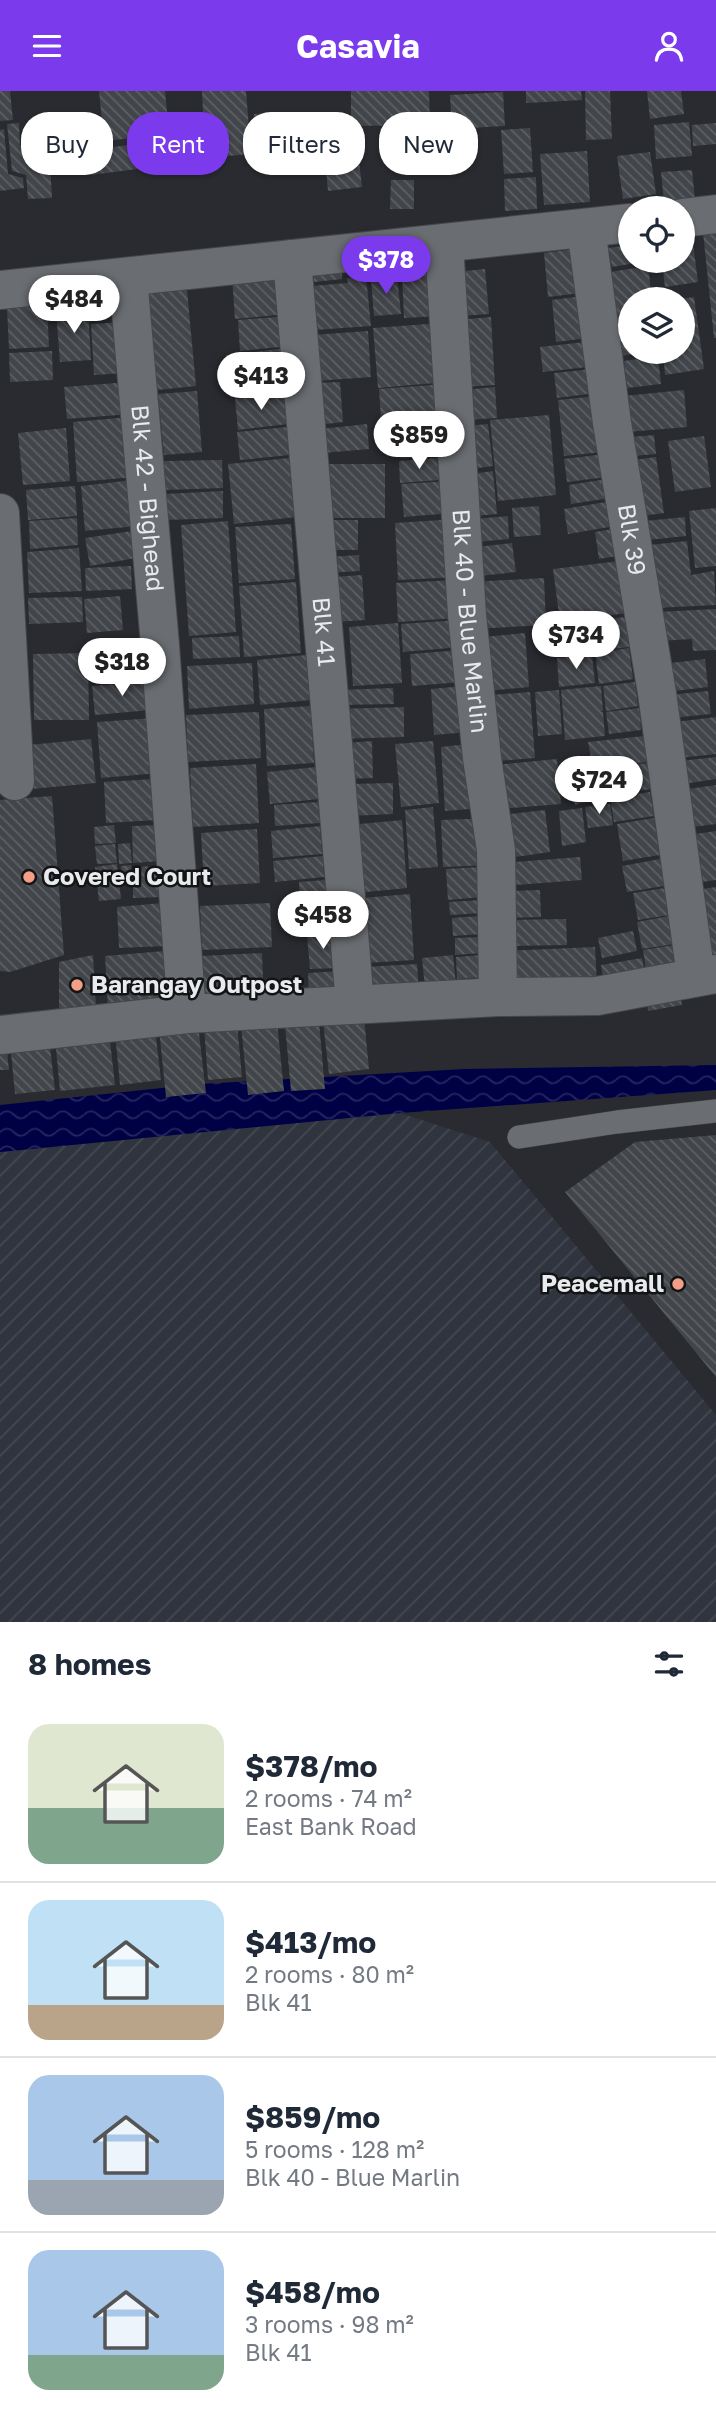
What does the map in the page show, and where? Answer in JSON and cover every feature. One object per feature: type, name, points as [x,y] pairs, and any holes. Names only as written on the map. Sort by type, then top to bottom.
[{"type":"street","points":[[695,216],[716,214]]},
{"type":"street","points":[[0,290],[618,224]]},
{"type":"street","name":"Blk 39","points":[[586,228],[612,423],[706,975]]},
{"type":"street","name":"Blk 40 - Blue Marlin","points":[[444,244],[467,615],[482,758],[496,850],[498,997]]},
{"type":"street","name":"Blk 41","points":[[292,259],[355,1004]]},
{"type":"street","name":"Blk 42 - Bighead","points":[[128,277],[160,645],[187,1014]]},
{"type":"street","points":[[0,513],[15,781]]},
{"type":"street","points":[[0,1035],[187,1014],[498,997],[597,996],[706,975]]},
{"type":"lane","points":[[519,1137],[716,1111]]},
{"type":"shaded area","points":[[400,1113],[490,1142],[716,1415],[716,1622],[0,1622],[0,1152]]},
{"type":"water","points":[[716,1065],[716,1090],[400,1113],[0,1152],[0,1105],[200,1084],[464,1069]]},
{"type":"building","points":[[0,91],[10,91],[13,120],[0,121]]},
{"type":"building","points":[[99,91],[165,91],[167,112],[127,112],[127,139],[113,140],[113,112],[101,112]]},
{"type":"building","points":[[202,91],[246,91],[248,112],[243,112],[243,155],[229,156],[229,112],[203,112]]},
{"type":"building","points":[[351,91],[429,91],[430,112],[379,112],[379,126],[365,126],[365,112],[351,112]]},
{"type":"building","points":[[526,91],[581,91],[582,100],[526,103]]},
{"type":"building","points":[[585,91],[610,91],[612,139],[586,140]]},
{"type":"building","points":[[647,91],[681,91],[684,114],[650,119]]},
{"type":"building","points":[[503,92],[505,126],[478,128],[478,112],[451,112],[450,95]]},
{"type":"building","points":[[689,122],[692,156],[656,159],[654,125]]},
{"type":"building","points":[[19,123],[21,174],[12,171],[7,124]]},
{"type":"building","points":[[716,123],[716,144],[693,146],[692,125]]},
{"type":"building","points":[[530,128],[533,172],[504,174],[501,130]]},
{"type":"building","points":[[4,129],[8,174],[23,178],[24,188],[0,191],[0,130]]},
{"type":"building","points":[[127,145],[127,170],[113,172],[113,147]]},
{"type":"building","points":[[587,151],[590,202],[544,205],[540,154]]},
{"type":"building","points":[[650,152],[656,194],[623,196],[617,156]]},
{"type":"building","points":[[692,170],[695,196],[663,196],[661,172]]},
{"type":"building","points":[[26,175],[51,175],[52,198],[28,199]]},
{"type":"building","points":[[327,175],[361,175],[362,187],[328,191]]},
{"type":"building","points":[[536,177],[537,209],[505,211],[504,179]]},
{"type":"building","points":[[391,180],[414,180],[414,209],[390,209]]},
{"type":"building","points":[[716,231],[716,338],[714,338],[703,232]]},
{"type":"building","points":[[618,247],[618,266],[612,267],[608,248]]},
{"type":"building","points":[[577,249],[581,293],[548,297],[544,253]]},
{"type":"building","points":[[695,259],[698,282],[665,287],[663,273],[695,273]]},
{"type":"building","points":[[341,263],[342,279],[314,282],[313,266]]},
{"type":"building","points":[[485,269],[489,314],[459,316],[455,272]]},
{"type":"building","points":[[610,272],[649,273],[651,287],[618,287],[618,333]]},
{"type":"building","points":[[274,273],[277,315],[235,319],[232,276]]},
{"type":"building","points":[[435,273],[438,316],[404,318],[402,276]]},
{"type":"building","points":[[366,276],[371,326],[315,330],[311,286],[348,283],[347,278]]},
{"type":"building","points":[[397,276],[401,314],[374,316],[371,279]]},
{"type":"building","points":[[187,290],[196,386],[157,390],[148,294]]},
{"type":"building","points":[[583,296],[588,338],[556,342],[552,300]]},
{"type":"building","points":[[695,304],[704,369],[665,375],[664,364],[695,364]]},
{"type":"building","points":[[47,306],[49,347],[9,349],[7,308]]},
{"type":"building","points":[[88,309],[91,360],[60,362],[56,311]]},
{"type":"building","points":[[277,317],[280,347],[240,351],[238,320]]},
{"type":"building","points":[[491,317],[495,385],[462,387],[458,320]]},
{"type":"building","points":[[122,322],[125,373],[94,375],[91,324]]},
{"type":"building","points":[[441,323],[446,382],[378,388],[373,328]]},
{"type":"building","points":[[368,331],[371,377],[315,381],[312,335]]},
{"type":"building","points":[[594,341],[596,366],[543,372],[540,347]]},
{"type":"building","points":[[280,349],[284,391],[230,397],[226,355]]},
{"type":"building","points":[[52,351],[53,380],[10,382],[9,353]]},
{"type":"building","points":[[624,364],[659,364],[661,384],[627,388]]},
{"type":"building","points":[[594,369],[596,393],[557,398],[554,373]]},
{"type":"building","points":[[129,382],[131,414],[67,419],[64,387]]},
{"type":"building","points":[[340,382],[343,422],[318,425],[315,383]]},
{"type":"building","points":[[446,384],[449,431],[382,436],[379,389]]},
{"type":"building","points":[[495,387],[497,418],[465,420],[463,390]]},
{"type":"building","points":[[684,390],[687,427],[627,432],[624,396]]},
{"type":"building","points":[[197,391],[202,452],[164,455],[158,394]]},
{"type":"building","points":[[284,393],[288,424],[238,430],[235,399]]},
{"type":"building","points":[[598,396],[604,452],[564,456],[558,400]]},
{"type":"building","points":[[549,415],[556,495],[498,501],[490,420]]},
{"type":"building","points":[[130,417],[135,477],[77,482],[73,422]]},
{"type":"building","points":[[367,424],[369,449],[323,453],[321,429]]},
{"type":"building","points":[[488,424],[493,466],[471,469],[466,426]]},
{"type":"building","points":[[288,427],[290,455],[240,460],[237,432]]},
{"type":"building","points":[[66,428],[70,481],[23,485],[18,433]]},
{"type":"building","points":[[451,432],[453,454],[401,458],[400,436]]},
{"type":"building","points":[[654,435],[656,454],[633,456],[631,437]]},
{"type":"building","points":[[704,436],[711,487],[675,492],[668,441]]},
{"type":"building","points":[[605,454],[607,477],[567,482],[564,459]]},
{"type":"building","points":[[656,457],[664,513],[642,516],[634,460]]},
{"type":"building","points":[[290,458],[296,517],[234,524],[228,464]]},
{"type":"building","points":[[437,458],[439,480],[400,483],[399,461]]},
{"type":"building","points":[[222,460],[223,488],[164,490],[164,461]]},
{"type":"building","points":[[322,464],[385,464],[385,518],[322,518]]},
{"type":"building","points":[[493,471],[497,514],[475,516],[472,474]]},
{"type":"building","points":[[607,479],[610,498],[571,504],[569,485]]},
{"type":"building","points":[[133,480],[137,526],[85,531],[81,486]]},
{"type":"building","points":[[451,481],[453,513],[404,517],[401,484]]},
{"type":"building","points":[[75,486],[77,516],[28,520],[26,490]]},
{"type":"building","points":[[223,491],[223,518],[166,520],[165,494]]},
{"type":"building","points":[[612,501],[615,526],[568,534],[564,509]]},
{"type":"building","points":[[539,506],[541,535],[514,537],[512,508]]},
{"type":"building","points":[[716,508],[716,566],[695,568],[689,511]]},
{"type":"building","points":[[508,516],[509,539],[476,542],[475,519]]},
{"type":"building","points":[[685,517],[686,536],[648,540],[645,521]]},
{"type":"building","points":[[77,518],[78,545],[30,549],[29,521]]},
{"type":"building","points":[[457,519],[460,577],[398,580],[395,523]]},
{"type":"building","points":[[324,520],[358,520],[358,550],[325,550]]},
{"type":"building","points":[[228,521],[236,632],[189,636],[181,525]]},
{"type":"building","points":[[291,524],[295,579],[239,583],[235,527]]},
{"type":"building","points":[[613,529],[617,556],[599,559],[595,532]]},
{"type":"building","points":[[132,531],[136,558],[90,566],[85,538]]},
{"type":"building","points":[[687,541],[691,575],[714,571],[716,605],[656,608],[649,545]]},
{"type":"building","points":[[512,543],[516,572],[479,576],[476,547]]},
{"type":"building","points":[[79,548],[82,591],[29,593],[27,552]]},
{"type":"building","points":[[359,555],[360,571],[327,573],[327,557]]},
{"type":"building","points":[[620,561],[626,613],[560,622],[553,569]]},
{"type":"building","points":[[131,566],[132,589],[86,591],[85,568]]},
{"type":"building","points":[[362,575],[365,620],[335,622],[332,577]]},
{"type":"building","points":[[544,578],[546,625],[474,629],[471,582]]},
{"type":"building","points":[[455,580],[456,618],[398,622],[396,583]]},
{"type":"building","points":[[296,582],[301,653],[244,657],[239,586]]},
{"type":"building","points":[[120,596],[123,630],[87,633],[84,599]]},
{"type":"building","points":[[82,597],[83,622],[29,624],[28,598]]},
{"type":"building","points":[[716,609],[716,650],[693,651],[692,639],[660,641],[657,612]]},
{"type":"building","points":[[626,617],[629,647],[564,655],[559,625]]},
{"type":"building","points":[[459,620],[461,647],[403,652],[401,624]]},
{"type":"building","points":[[398,623],[402,683],[353,686],[349,627]]},
{"type":"building","points":[[525,633],[529,687],[477,692],[473,638]]},
{"type":"building","points":[[239,636],[240,657],[193,659],[192,638]]},
{"type":"building","points":[[146,644],[150,674],[99,680],[95,650]]},
{"type":"building","points":[[629,648],[633,679],[599,684],[595,653]]},
{"type":"building","points":[[462,650],[463,682],[412,686],[410,654]]},
{"type":"building","points":[[88,653],[89,720],[34,720],[33,654]]},
{"type":"building","points":[[306,655],[310,700],[260,705],[257,660]]},
{"type":"building","points":[[592,655],[595,683],[559,687],[557,658]]},
{"type":"building","points":[[705,659],[708,687],[666,692],[662,664]]},
{"type":"building","points":[[252,663],[254,704],[189,709],[187,666]]},
{"type":"building","points":[[148,681],[151,710],[95,715],[92,686]]},
{"type":"building","points":[[635,682],[638,706],[606,711],[603,686]]},
{"type":"building","points":[[464,686],[468,732],[434,735],[431,689]]},
{"type":"building","points":[[601,686],[603,711],[600,712],[603,712],[605,736],[565,740],[561,690]]},
{"type":"building","points":[[393,688],[394,704],[339,705],[338,690]]},
{"type":"building","points":[[559,690],[562,734],[538,736],[535,692]]},
{"type":"building","points":[[708,691],[711,714],[671,718],[669,695]]},
{"type":"building","points":[[530,692],[535,758],[485,762],[480,696]]},
{"type":"building","points":[[311,706],[314,763],[267,766],[264,709]]},
{"type":"building","points":[[404,707],[404,737],[336,739],[335,709]]},
{"type":"building","points":[[640,708],[641,730],[609,734],[606,712]]},
{"type":"building","points":[[259,712],[261,758],[188,762],[186,715]]},
{"type":"building","points":[[716,717],[716,754],[679,758],[675,722]]},
{"type":"building","points":[[155,718],[159,773],[101,778],[97,722]]},
{"type":"building","points":[[644,736],[647,762],[593,768],[588,742]]},
{"type":"building","points":[[91,739],[96,783],[31,789],[28,745]]},
{"type":"building","points":[[372,741],[373,778],[347,779],[346,743]]},
{"type":"building","points":[[433,741],[439,803],[401,807],[395,744]]},
{"type":"building","points":[[477,743],[481,808],[445,811],[441,747]]},
{"type":"building","points":[[716,757],[716,779],[683,784],[680,761]]},
{"type":"building","points":[[588,758],[596,799],[575,805],[567,762]]},
{"type":"building","points":[[557,759],[561,804],[499,809],[496,765]]},
{"type":"building","points":[[647,763],[652,789],[597,796],[593,771]]},
{"type":"building","points":[[256,764],[259,823],[193,827],[190,768]]},
{"type":"building","points":[[316,767],[319,799],[270,804],[267,772]]},
{"type":"building","points":[[155,779],[157,820],[106,823],[104,782]]},
{"type":"building","points":[[393,783],[393,814],[350,816],[349,784]]},
{"type":"building","points":[[716,785],[716,824],[685,828],[681,790]]},
{"type":"building","points":[[650,792],[654,816],[614,822],[610,798]]},
{"type":"building","name":"Covered Court","points":[[52,796],[64,955],[10,972],[0,971],[0,800]]},
{"type":"building","points":[[318,802],[320,823],[275,826],[274,805]]},
{"type":"building","points":[[610,804],[613,825],[588,828],[585,807]]},
{"type":"building","points":[[433,807],[438,867],[409,869],[405,810]]},
{"type":"building","points":[[582,808],[586,842],[562,846],[559,811]]},
{"type":"building","points":[[545,810],[550,852],[508,858],[502,815]]},
{"type":"building","points":[[490,818],[491,865],[443,867],[441,820]]},
{"type":"building","points":[[654,818],[660,855],[623,861],[617,824]]},
{"type":"building","points":[[402,820],[407,888],[356,893],[350,825]]},
{"type":"building","points":[[114,825],[116,843],[95,844],[94,827]]},
{"type":"building","points":[[160,825],[161,861],[133,863],[132,826]]},
{"type":"building","points":[[320,826],[322,854],[273,858],[271,831]]},
{"type":"building","points":[[257,829],[260,883],[204,886],[201,833]]},
{"type":"building","points":[[716,831],[716,880],[695,883],[688,835]]},
{"type":"building","points":[[130,843],[132,863],[119,864],[118,844]]},
{"type":"building","points":[[115,844],[117,863],[97,864],[95,846]]},
{"type":"building","points":[[323,856],[324,877],[275,882],[273,861]]},
{"type":"building","points":[[580,857],[582,880],[516,885],[515,862]]},
{"type":"building","points":[[660,859],[664,886],[627,892],[622,866]]},
{"type":"building","points":[[117,864],[121,899],[99,901],[95,867]]},
{"type":"building","points":[[131,865],[132,878],[133,867],[161,866],[163,897],[133,898],[133,881],[122,882],[121,866]]},
{"type":"building","points":[[480,867],[482,897],[448,900],[446,869]]},
{"type":"building","points":[[326,880],[329,929],[301,930],[299,882]]},
{"type":"building","points":[[716,887],[716,967],[703,968],[694,890]]},
{"type":"building","points":[[665,888],[669,915],[638,920],[633,893]]},
{"type":"building","points":[[540,890],[541,917],[506,918],[506,891]]},
{"type":"building","points":[[410,894],[414,960],[366,963],[362,898]]},
{"type":"building","points":[[481,900],[482,913],[450,915],[449,902]]},
{"type":"building","points":[[163,903],[166,946],[119,948],[117,907]]},
{"type":"building","points":[[270,903],[272,947],[202,950],[200,906]]},
{"type":"building","points":[[480,916],[481,934],[453,936],[452,918]]},
{"type":"building","points":[[669,916],[674,944],[642,949],[637,922]]},
{"type":"building","points":[[566,919],[567,945],[507,946],[505,920]]},
{"type":"building","points":[[633,931],[637,951],[602,958],[598,938]]},
{"type":"building","points":[[336,932],[339,968],[310,969],[307,935]]},
{"type":"building","points":[[482,937],[482,953],[455,955],[455,938]]},
{"type":"building","points":[[674,945],[678,971],[647,976],[643,950]]},
{"type":"building","points":[[595,947],[597,984],[506,988],[505,951]]},
{"type":"building","points":[[165,951],[169,1004],[108,1008],[105,956]]},
{"type":"building","points":[[262,953],[264,1002],[204,1005],[201,956]]},
{"type":"building","name":"Barangay Outpost","points":[[93,955],[96,1008],[59,1010],[59,962]]},
{"type":"building","points":[[453,955],[456,985],[425,988],[422,958]]},
{"type":"building","points":[[482,955],[484,977],[457,979],[456,957]]},
{"type":"building","points":[[642,958],[647,984],[605,991],[601,965]]},
{"type":"building","points":[[417,964],[419,994],[365,997],[364,967]]},
{"type":"building","points":[[341,971],[343,997],[309,999],[308,973]]},
{"type":"building","points":[[678,983],[682,1005],[648,1011],[645,988]]},
{"type":"building","points":[[364,1017],[369,1069],[329,1074],[323,1022]]},
{"type":"building","points":[[277,1022],[284,1091],[248,1095],[241,1026]]},
{"type":"building","points":[[319,1022],[325,1089],[291,1091],[285,1025]]},
{"type":"building","points":[[237,1023],[242,1077],[208,1080],[204,1027]]},
{"type":"building","points":[[198,1025],[206,1093],[166,1097],[159,1029]]},
{"type":"building","points":[[155,1028],[161,1080],[120,1085],[115,1032]]},
{"type":"building","points":[[109,1032],[115,1085],[60,1091],[55,1038]]},
{"type":"building","points":[[49,1038],[55,1090],[15,1094],[10,1042]]},
{"type":"building","points":[[0,1042],[6,1042],[9,1070],[0,1070]]},
{"type":"building","name":"Peacemall","points":[[716,1135],[716,1377],[565,1192],[635,1142]]},
{"type":"place","name":"Covered Court","points":[[29,877]]},
{"type":"place","name":"Barangay Outpost","points":[[77,985]]},
{"type":"place","name":"Peacemall","points":[[678,1284]]}]
